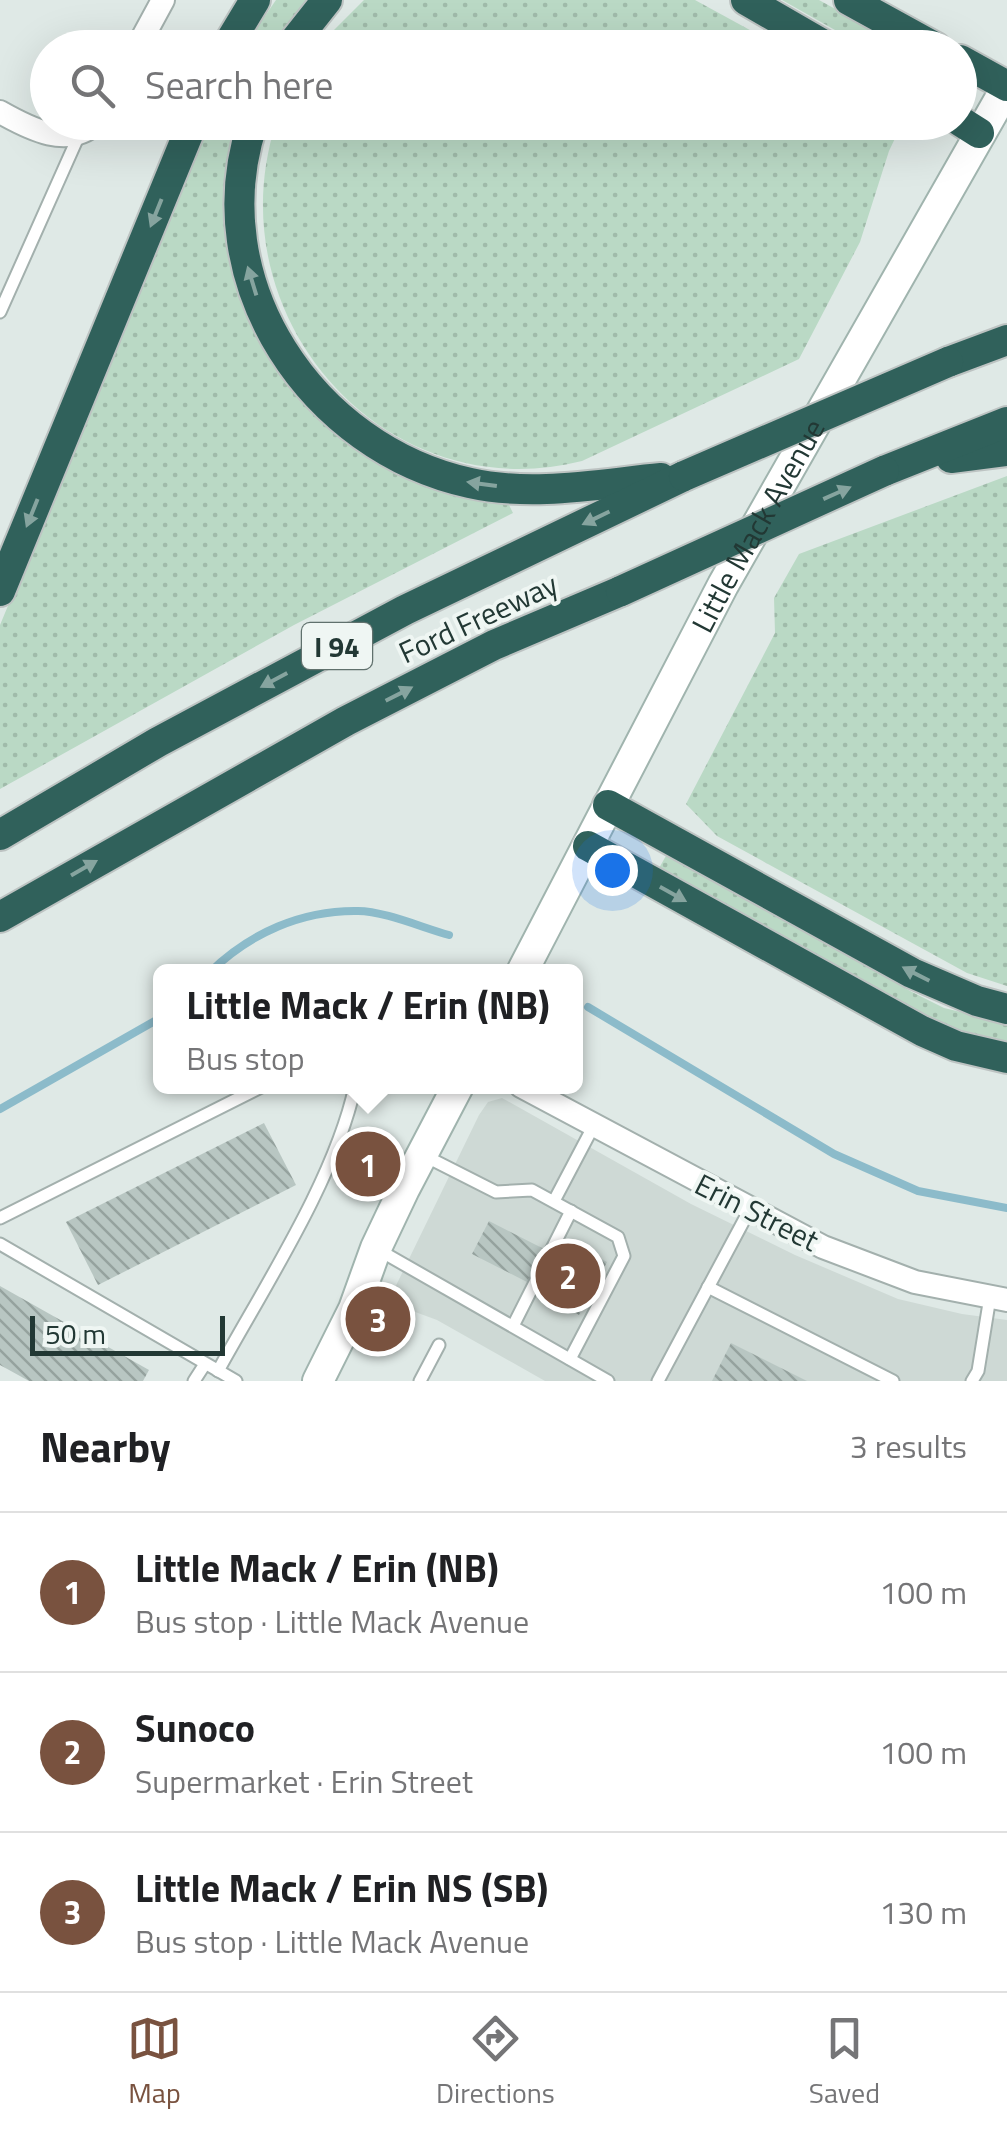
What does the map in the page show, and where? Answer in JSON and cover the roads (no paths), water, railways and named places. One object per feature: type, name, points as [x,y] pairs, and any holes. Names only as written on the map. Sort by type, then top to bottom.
[{"type":"highway","points":[[237,30],[256,0]]},
{"type":"highway","points":[[303,30],[327,0]]},
{"type":"highway","points":[[746,0],[798,30]]},
{"type":"highway","points":[[849,0],[903,30]]},
{"type":"highway","points":[[977,70],[1007,87]]},
{"type":"highway","points":[[0,591],[186,140]]},
{"type":"highway","points":[[250,140],[241,202],[248,271],[262,310],[282,351],[306,384],[364,439],[435,474],[475,484],[555,488],[684,476]]},
{"type":"highway","name":"Ford Freeway","points":[[0,835],[158,742],[405,610],[684,476],[1007,340]]},
{"type":"highway","name":"Ford Freeway","points":[[0,917],[346,721],[494,645],[884,472],[1007,422]]},
{"type":"highway","points":[[884,472],[1007,451]]},
{"type":"highway","points":[[608,805],[912,973],[976,1001],[1007,1009]]},
{"type":"highway","points":[[588,846],[922,1032],[956,1046],[1007,1058]]},
{"type":"main road","name":"Little Mack Avenue","points":[[977,119],[1007,87]]},
{"type":"main road","name":"Little Mack Avenue","points":[[526,964],[723,585],[962,140]]},
{"type":"main road","points":[[318,1381],[354,1309],[376,1248],[454,1094]]},
{"type":"street","points":[[147,30],[163,0]]},
{"type":"street","points":[[0,112],[30,127]]},
{"type":"street","name":"Erin Street","points":[[535,1094],[823,1246],[915,1282],[999,1299]]},
{"type":"lane","points":[[0,312],[83,140]]},
{"type":"lane","points":[[0,1218],[247,1094]]},
{"type":"lane","points":[[218,1371],[320,1185],[353,1094]]},
{"type":"lane","points":[[554,1201],[593,1127]]},
{"type":"lane","points":[[422,1154],[496,1192],[532,1190],[618,1238],[624,1256],[570,1360]]},
{"type":"lane","points":[[658,1381],[750,1210]]},
{"type":"lane","points":[[513,1326],[572,1211]]},
{"type":"lane","points":[[0,1244],[236,1381]]},
{"type":"lane","points":[[376,1248],[608,1381]]},
{"type":"lane","points":[[708,1287],[893,1381]]},
{"type":"lane","points":[[972,1381],[999,1299]]},
{"type":"lane","points":[[420,1381],[439,1345]]},
{"type":"lane","points":[[194,1381],[205,1364]]},
{"type":"waterway","points":[[219,964],[278,926],[337,912],[368,912],[449,935]]},
{"type":"waterway","points":[[588,1007],[834,1154],[918,1191],[1007,1208]]},
{"type":"waterway","points":[[0,1109],[153,1022]]},
{"type":"place","name":"Little Mack / Erin (NB)","points":[[368,1164]]},
{"type":"place","name":"Sunoco","points":[[568,1276]]},
{"type":"place","name":"Little Mack / Erin NS (SB)","points":[[378,1319]]}]
